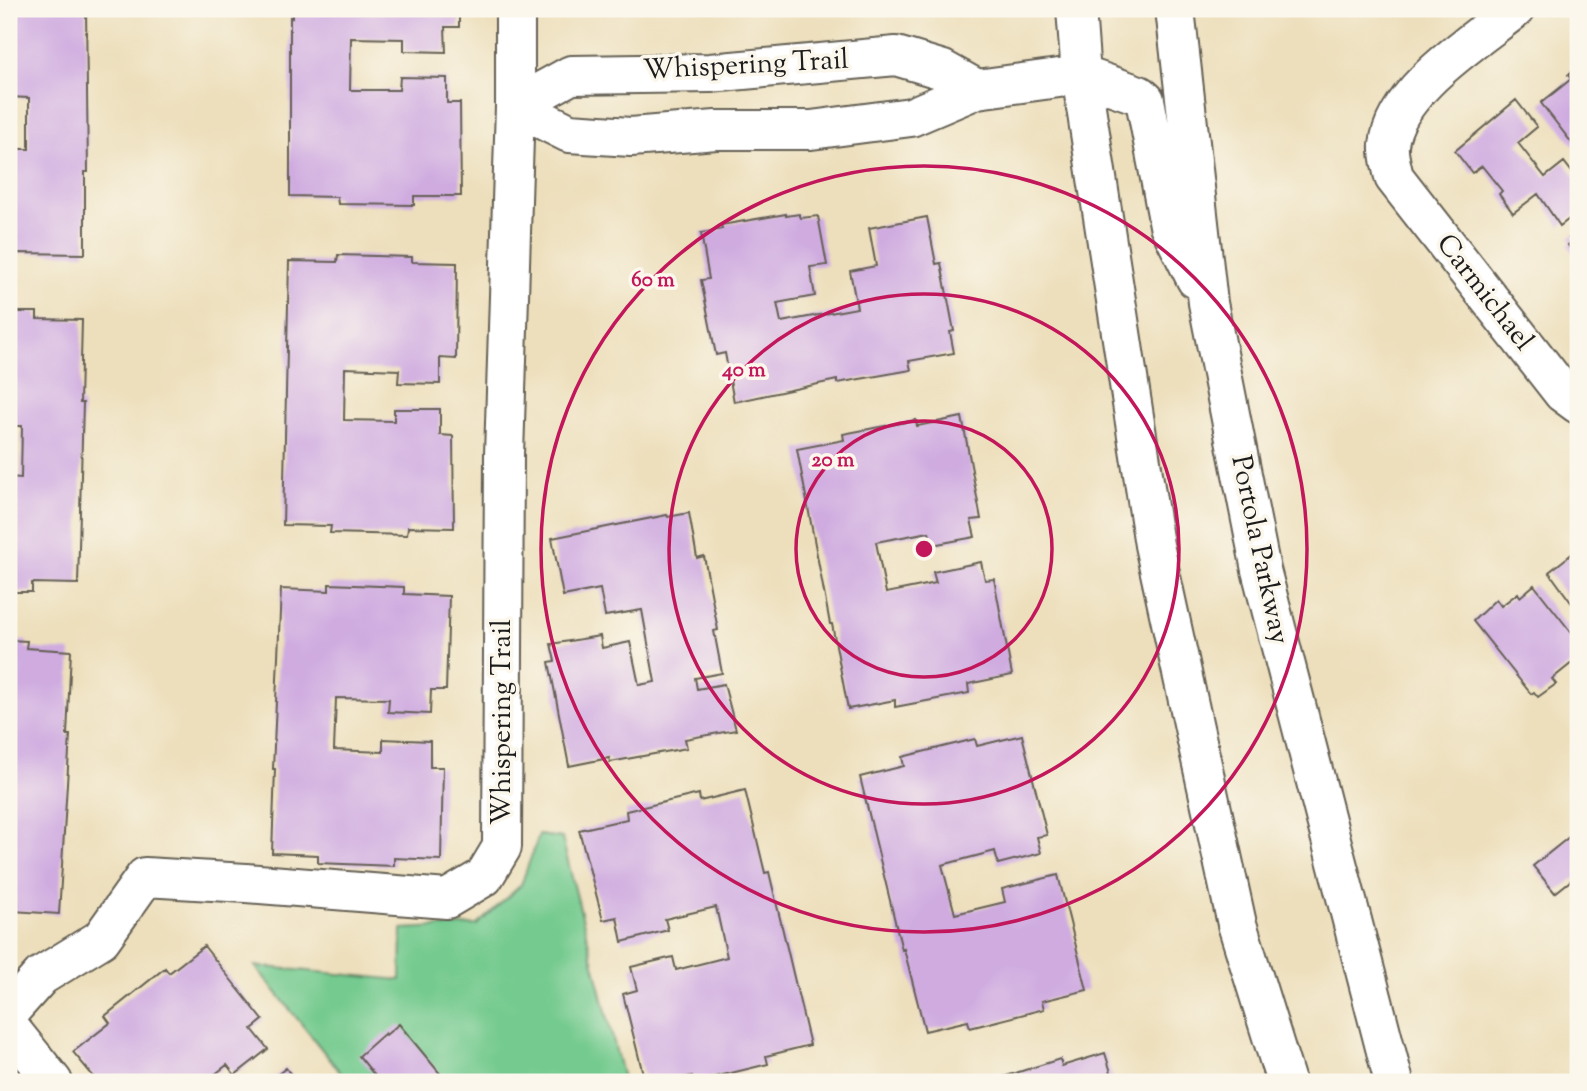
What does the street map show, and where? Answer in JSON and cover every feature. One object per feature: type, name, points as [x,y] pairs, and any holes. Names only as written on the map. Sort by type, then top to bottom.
[{"type":"street","name":"Whispering Trail","points":[[9,1012],[41,976],[101,939],[145,877],[447,899],[484,877],[502,846],[504,455],[515,106],[515,9]]},
{"type":"street","points":[[1076,9],[1081,75],[1154,545],[1237,925],[1286,1082]]},
{"type":"street","name":"Portola Parkway","points":[[1175,9],[1208,303],[1261,570],[1394,1082]]},
{"type":"street","name":"Carmichael","points":[[1515,9],[1425,80],[1397,118],[1389,146],[1394,177],[1563,393],[1578,404]]},
{"type":"street","name":"Whispering Trail","points":[[515,106],[571,75],[710,73],[896,56],[943,70],[977,89]]},
{"type":"street","points":[[515,106],[569,133],[631,137],[716,130],[811,130],[911,117],[977,89],[1081,75],[1139,95],[1145,100],[1169,225],[1208,303]]},
{"type":"street","points":[[9,1027],[53,1082]]},
{"type":"green space","points":[[539,835],[562,838],[624,1082],[348,1082],[255,966],[401,980],[402,929],[477,925],[521,885]]},
{"type":"building","points":[[9,9],[86,9],[88,172],[85,172],[85,254],[17,253],[17,262],[9,262],[9,149],[29,149],[29,98],[9,97]]},
{"type":"building","points":[[292,9],[459,9],[459,27],[445,27],[446,52],[404,51],[404,39],[351,38],[350,90],[399,90],[400,77],[447,78],[447,103],[460,103],[461,196],[414,196],[414,205],[338,204],[337,197],[290,196]]},
{"type":"building","points":[[1578,67],[1578,151],[1541,103],[1571,79],[1568,75]]},
{"type":"building","points":[[1516,100],[1537,127],[1518,143],[1545,177],[1564,162],[1578,180],[1578,212],[1560,226],[1538,194],[1513,213],[1499,194],[1502,191],[1482,166],[1472,173],[1455,151]]},
{"type":"building","points":[[799,214],[801,218],[818,216],[827,265],[810,267],[815,296],[777,303],[781,322],[857,308],[850,271],[876,266],[869,228],[927,217],[936,264],[941,263],[954,331],[950,332],[954,353],[909,361],[911,370],[837,383],[837,380],[734,402],[725,353],[716,355],[701,280],[709,279],[701,233],[722,229],[721,225]]},
{"type":"building","points":[[1576,233],[1578,259],[1568,245],[1572,242],[1569,238]]},
{"type":"building","points":[[338,255],[412,257],[412,262],[457,263],[456,359],[440,358],[440,384],[398,383],[399,370],[345,368],[344,420],[394,421],[394,409],[440,409],[440,435],[453,436],[454,528],[408,527],[407,535],[330,533],[331,526],[283,525],[289,261],[337,262]]},
{"type":"building","points":[[9,312],[37,312],[37,319],[82,320],[80,403],[83,403],[78,584],[32,583],[32,592],[9,592],[9,477],[21,478],[22,426],[9,426]]},
{"type":"building","points":[[962,417],[981,519],[971,520],[975,537],[932,545],[929,532],[876,542],[886,593],[936,583],[933,572],[981,562],[985,580],[994,579],[1012,675],[968,684],[969,693],[895,707],[895,700],[848,709],[797,449],[844,440],[843,434],[916,420],[917,426]]},
{"type":"building","points":[[689,513],[697,558],[704,556],[718,630],[714,631],[722,673],[695,678],[697,689],[724,684],[736,730],[685,739],[687,748],[610,762],[609,758],[569,766],[549,662],[555,661],[551,644],[600,636],[602,648],[630,642],[639,685],[655,682],[642,610],[605,616],[600,589],[563,596],[552,538]]},
{"type":"building","points":[[1578,549],[1578,612],[1549,572]]},
{"type":"building","points":[[329,584],[404,587],[404,594],[449,596],[446,690],[431,690],[430,714],[388,712],[389,699],[336,698],[334,750],[383,752],[383,739],[430,741],[430,767],[443,767],[441,860],[394,858],[394,866],[318,863],[318,855],[272,853],[281,589],[329,591]]},
{"type":"building","points":[[1534,585],[1578,641],[1578,658],[1552,679],[1556,684],[1538,697],[1534,692],[1531,694],[1473,621],[1496,599],[1501,606],[1518,593],[1520,597]]},
{"type":"building","points":[[9,640],[27,641],[26,648],[71,651],[67,735],[70,735],[59,914],[13,911],[12,920],[9,920]]},
{"type":"building","points":[[1022,735],[1047,835],[1037,837],[1041,853],[998,864],[995,851],[942,865],[955,914],[1005,902],[1002,889],[1058,875],[1087,990],[1042,1001],[1044,1009],[970,1028],[968,1021],[925,1031],[904,949],[902,950],[860,777],[904,766],[902,757],[975,739],[977,746]]},
{"type":"building","points":[[745,790],[765,873],[769,872],[810,1045],[766,1056],[768,1064],[694,1082],[692,1076],[666,1082],[645,1082],[623,994],[637,990],[631,967],[673,957],[676,970],[727,957],[716,907],[665,919],[668,930],[622,942],[617,917],[603,920],[579,830],[627,819],[626,811],[699,794],[700,801]]},
{"type":"building","points":[[1574,833],[1578,835],[1578,884],[1574,878],[1555,893],[1533,866]]},
{"type":"building","points":[[204,946],[263,1020],[252,1029],[268,1049],[235,1075],[227,1065],[205,1082],[98,1082],[73,1052],[110,1023],[105,1016],[165,968],[169,973]]},
{"type":"building","points":[[399,1024],[447,1082],[380,1082],[359,1056]]},
{"type":"building","points":[[1105,1053],[1114,1082],[987,1082],[1060,1059],[1062,1066]]},
{"type":"building","points":[[286,1068],[297,1082],[268,1082]]}]
